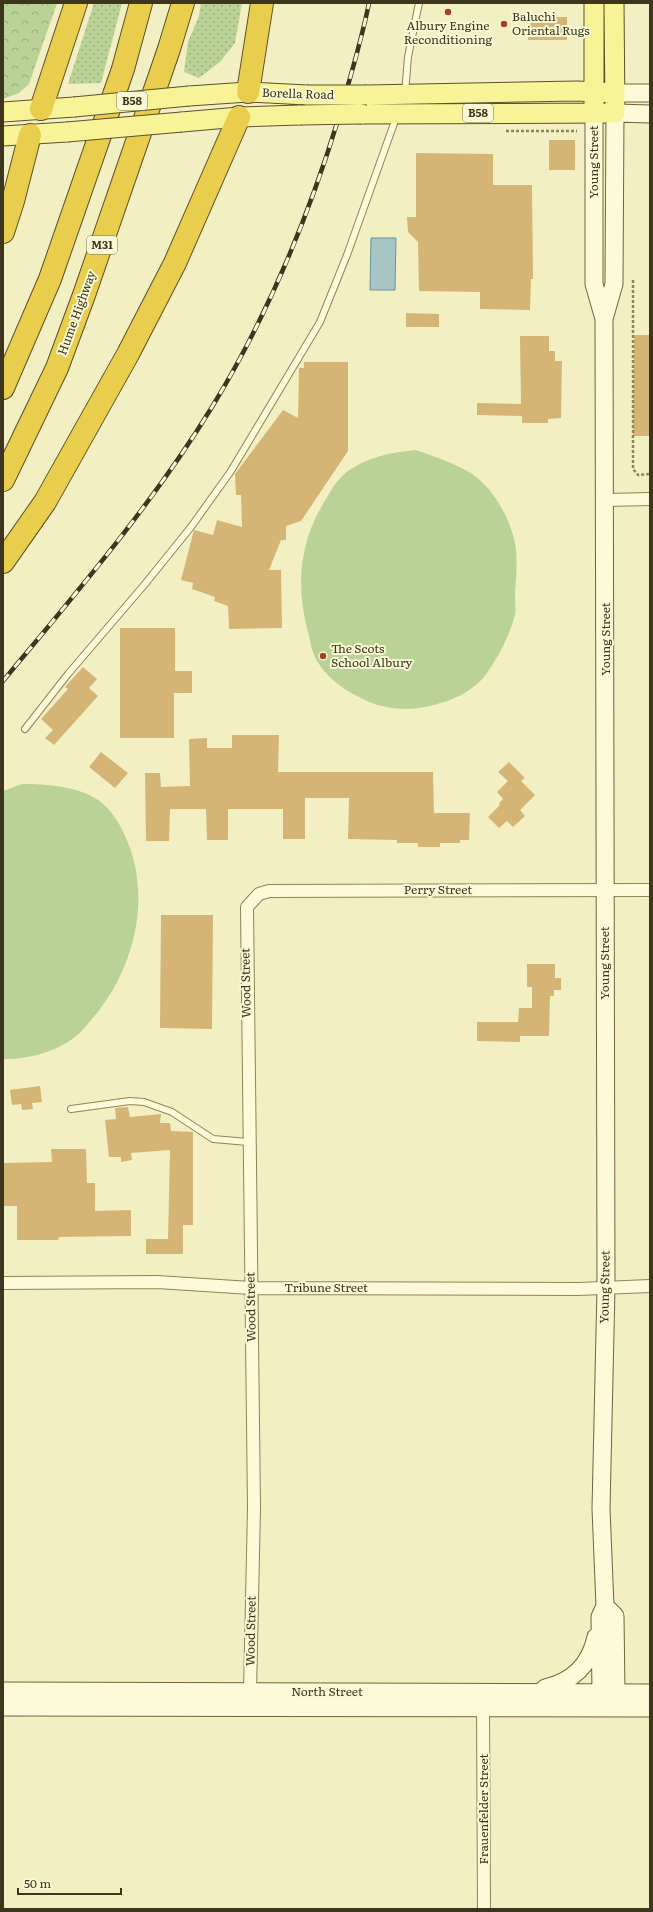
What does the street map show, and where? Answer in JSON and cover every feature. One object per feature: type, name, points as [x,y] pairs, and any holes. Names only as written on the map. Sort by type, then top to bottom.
[{"type":"highway","points":[[41,109],[76,3]]},
{"type":"highway","points":[[3,388],[52,272],[123,69],[141,3]]},
{"type":"highway","name":"Hume Highway","points":[[3,480],[60,361],[159,79],[183,3]]},
{"type":"highway","points":[[248,92],[262,3]]},
{"type":"highway","points":[[3,562],[45,502],[128,354],[175,262],[239,117]]},
{"type":"highway","points":[[3,232],[13,201],[30,135]]},
{"type":"main road","name":"Young Street","points":[[594,3],[594,284],[604,319],[606,500],[606,1288],[601,1509],[602,1612],[609,1708]]},
{"type":"main road","name":"Young Street","points":[[604,319],[614,284],[614,3]]},
{"type":"main road","name":"Borella Road","points":[[3,112],[248,92],[307,95],[594,92]]},
{"type":"main road","points":[[239,117],[248,92]]},
{"type":"main road","name":"B58","points":[[594,92],[615,93]]},
{"type":"main road","points":[[615,93],[650,93]]},
{"type":"main road","points":[[30,135],[41,109]]},
{"type":"main road","name":"Borella Road","points":[[3,136],[239,117],[398,113],[594,113]]},
{"type":"main road","name":"B58","points":[[594,113],[615,113]]},
{"type":"main road","points":[[615,113],[650,114]]},
{"type":"main road","points":[[526,1692],[558,1685],[574,1676],[581,1669],[592,1652],[602,1612]]},
{"type":"main road","name":"North Street","points":[[3,1691],[650,1693]]},
{"type":"main road","name":"North Street","points":[[4,1707],[650,1708]]},
{"type":"street","points":[[606,500],[650,499]]},
{"type":"street","name":"Perry Street","points":[[246,922],[247,907],[252,899],[259,894],[269,891],[650,890]]},
{"type":"street","name":"Wood Street","points":[[246,922],[254,1508],[250,1692]]},
{"type":"street","name":"Tribune Street","points":[[3,1283],[156,1282],[251,1288],[606,1288],[650,1286]]},
{"type":"street","name":"Frauenfelder Street","points":[[483,1708],[484,1909]]},
{"type":"lane","points":[[405,94],[408,57],[419,3]]},
{"type":"lane","points":[[25,729],[68,674],[145,584],[191,527],[231,471],[320,322],[349,248],[398,113]]},
{"type":"lane","points":[[71,1109],[130,1101],[144,1102],[172,1112],[213,1139],[248,1142]]},
{"type":"path","points":[[633,280],[632,469],[638,475],[650,474]]},
{"type":"green space","points":[[3,3],[57,3],[29,84],[19,93],[3,99]]},
{"type":"green space","points":[[94,3],[122,3],[101,83],[68,84]]},
{"type":"green space","points":[[201,3],[242,3],[235,43],[220,62],[199,78],[184,72],[188,42],[199,16]]},
{"type":"green space","points":[[416,450],[466,470],[487,487],[500,504],[513,533],[516,549],[515,615],[501,651],[489,670],[477,684],[461,695],[444,702],[425,707],[401,709],[378,705],[357,696],[344,689],[323,670],[311,647],[302,601],[301,585],[304,552],[308,536],[328,495],[340,478],[356,466],[372,459],[398,452]]},
{"type":"green space","points":[[22,784],[51,785],[71,789],[90,795],[106,807],[120,826],[133,858],[138,881],[138,904],[136,928],[122,973],[111,994],[86,1026],[78,1035],[50,1051],[21,1058],[3,1059],[3,791]]},
{"type":"water","points":[[371,238],[396,238],[395,290],[370,290]]},
{"type":"building","points":[[537,17],[567,17],[567,40],[528,40],[528,26]]},
{"type":"building","points":[[549,140],[575,140],[575,170],[549,170]]},
{"type":"building","points":[[416,153],[493,154],[493,185],[532,185],[533,279],[531,279],[530,310],[480,309],[480,292],[419,291],[418,242],[408,232],[407,217],[416,217]]},
{"type":"building","points":[[406,313],[439,314],[439,327],[406,327]]},
{"type":"building","points":[[634,335],[650,335],[650,436],[633,436]]},
{"type":"building","points":[[520,336],[549,336],[549,351],[555,351],[555,361],[562,361],[561,418],[548,419],[548,423],[522,423],[522,416],[477,415],[477,403],[521,404]]},
{"type":"building","points":[[304,362],[348,362],[348,451],[301,521],[286,526],[286,540],[281,540],[269,570],[281,570],[282,628],[229,629],[228,606],[214,601],[215,597],[192,589],[193,583],[181,580],[194,530],[213,535],[217,520],[242,527],[241,495],[236,495],[235,474],[283,410],[298,418],[299,368],[304,368]]},
{"type":"building","points":[[120,628],[175,628],[175,671],[192,671],[192,693],[174,693],[174,738],[120,738]]},
{"type":"building","points":[[83,667],[97,679],[89,688],[98,696],[54,745],[45,738],[53,730],[41,719],[68,689],[65,687]]},
{"type":"building","points":[[232,735],[279,735],[278,772],[433,772],[434,813],[470,813],[469,840],[460,840],[460,843],[440,843],[440,847],[418,847],[418,843],[397,843],[397,840],[348,839],[349,798],[305,798],[305,839],[283,839],[283,809],[228,809],[228,840],[207,840],[206,809],[170,809],[169,841],[146,841],[145,773],[160,773],[161,787],[190,786],[189,739],[207,738],[207,748],[232,748]]},
{"type":"building","points":[[101,752],[128,773],[115,788],[89,767]]},
{"type":"building","points":[[509,762],[525,778],[521,781],[535,795],[520,810],[525,816],[513,827],[507,821],[499,828],[488,817],[500,805],[499,803],[503,799],[497,792],[508,781],[498,772]]},
{"type":"building","points":[[161,915],[213,915],[212,1029],[160,1028]]},
{"type":"building","points":[[527,964],[555,964],[555,978],[561,978],[561,990],[554,990],[554,996],[550,996],[549,1036],[520,1036],[520,1042],[477,1041],[477,1022],[518,1022],[519,1008],[532,1008],[532,987],[527,987]]},
{"type":"building","points":[[40,1086],[42,1102],[32,1103],[33,1109],[22,1110],[21,1104],[12,1105],[10,1090]]},
{"type":"building","points":[[128,1107],[130,1117],[161,1114],[160,1123],[170,1123],[171,1131],[193,1132],[193,1225],[183,1225],[183,1254],[146,1254],[146,1239],[168,1239],[170,1150],[131,1153],[132,1160],[121,1162],[121,1157],[109,1157],[105,1120],[116,1119],[115,1108]]},
{"type":"building","points":[[51,1149],[86,1149],[87,1183],[95,1183],[95,1211],[131,1210],[131,1236],[59,1237],[58,1240],[17,1240],[17,1206],[3,1206],[3,1163],[52,1162]]},
{"type":"railway","points":[[3,681],[139,514],[189,443],[212,407],[251,338],[284,268],[313,195],[338,120],[359,47],[369,3]]},
{"type":"place","name":"Albury Engine Reconditioning","points":[[448,12]]},
{"type":"place","name":"Baluchi Oriental Rugs","points":[[504,24]]},
{"type":"place","name":"The Scots School Albury","points":[[323,656]]}]
